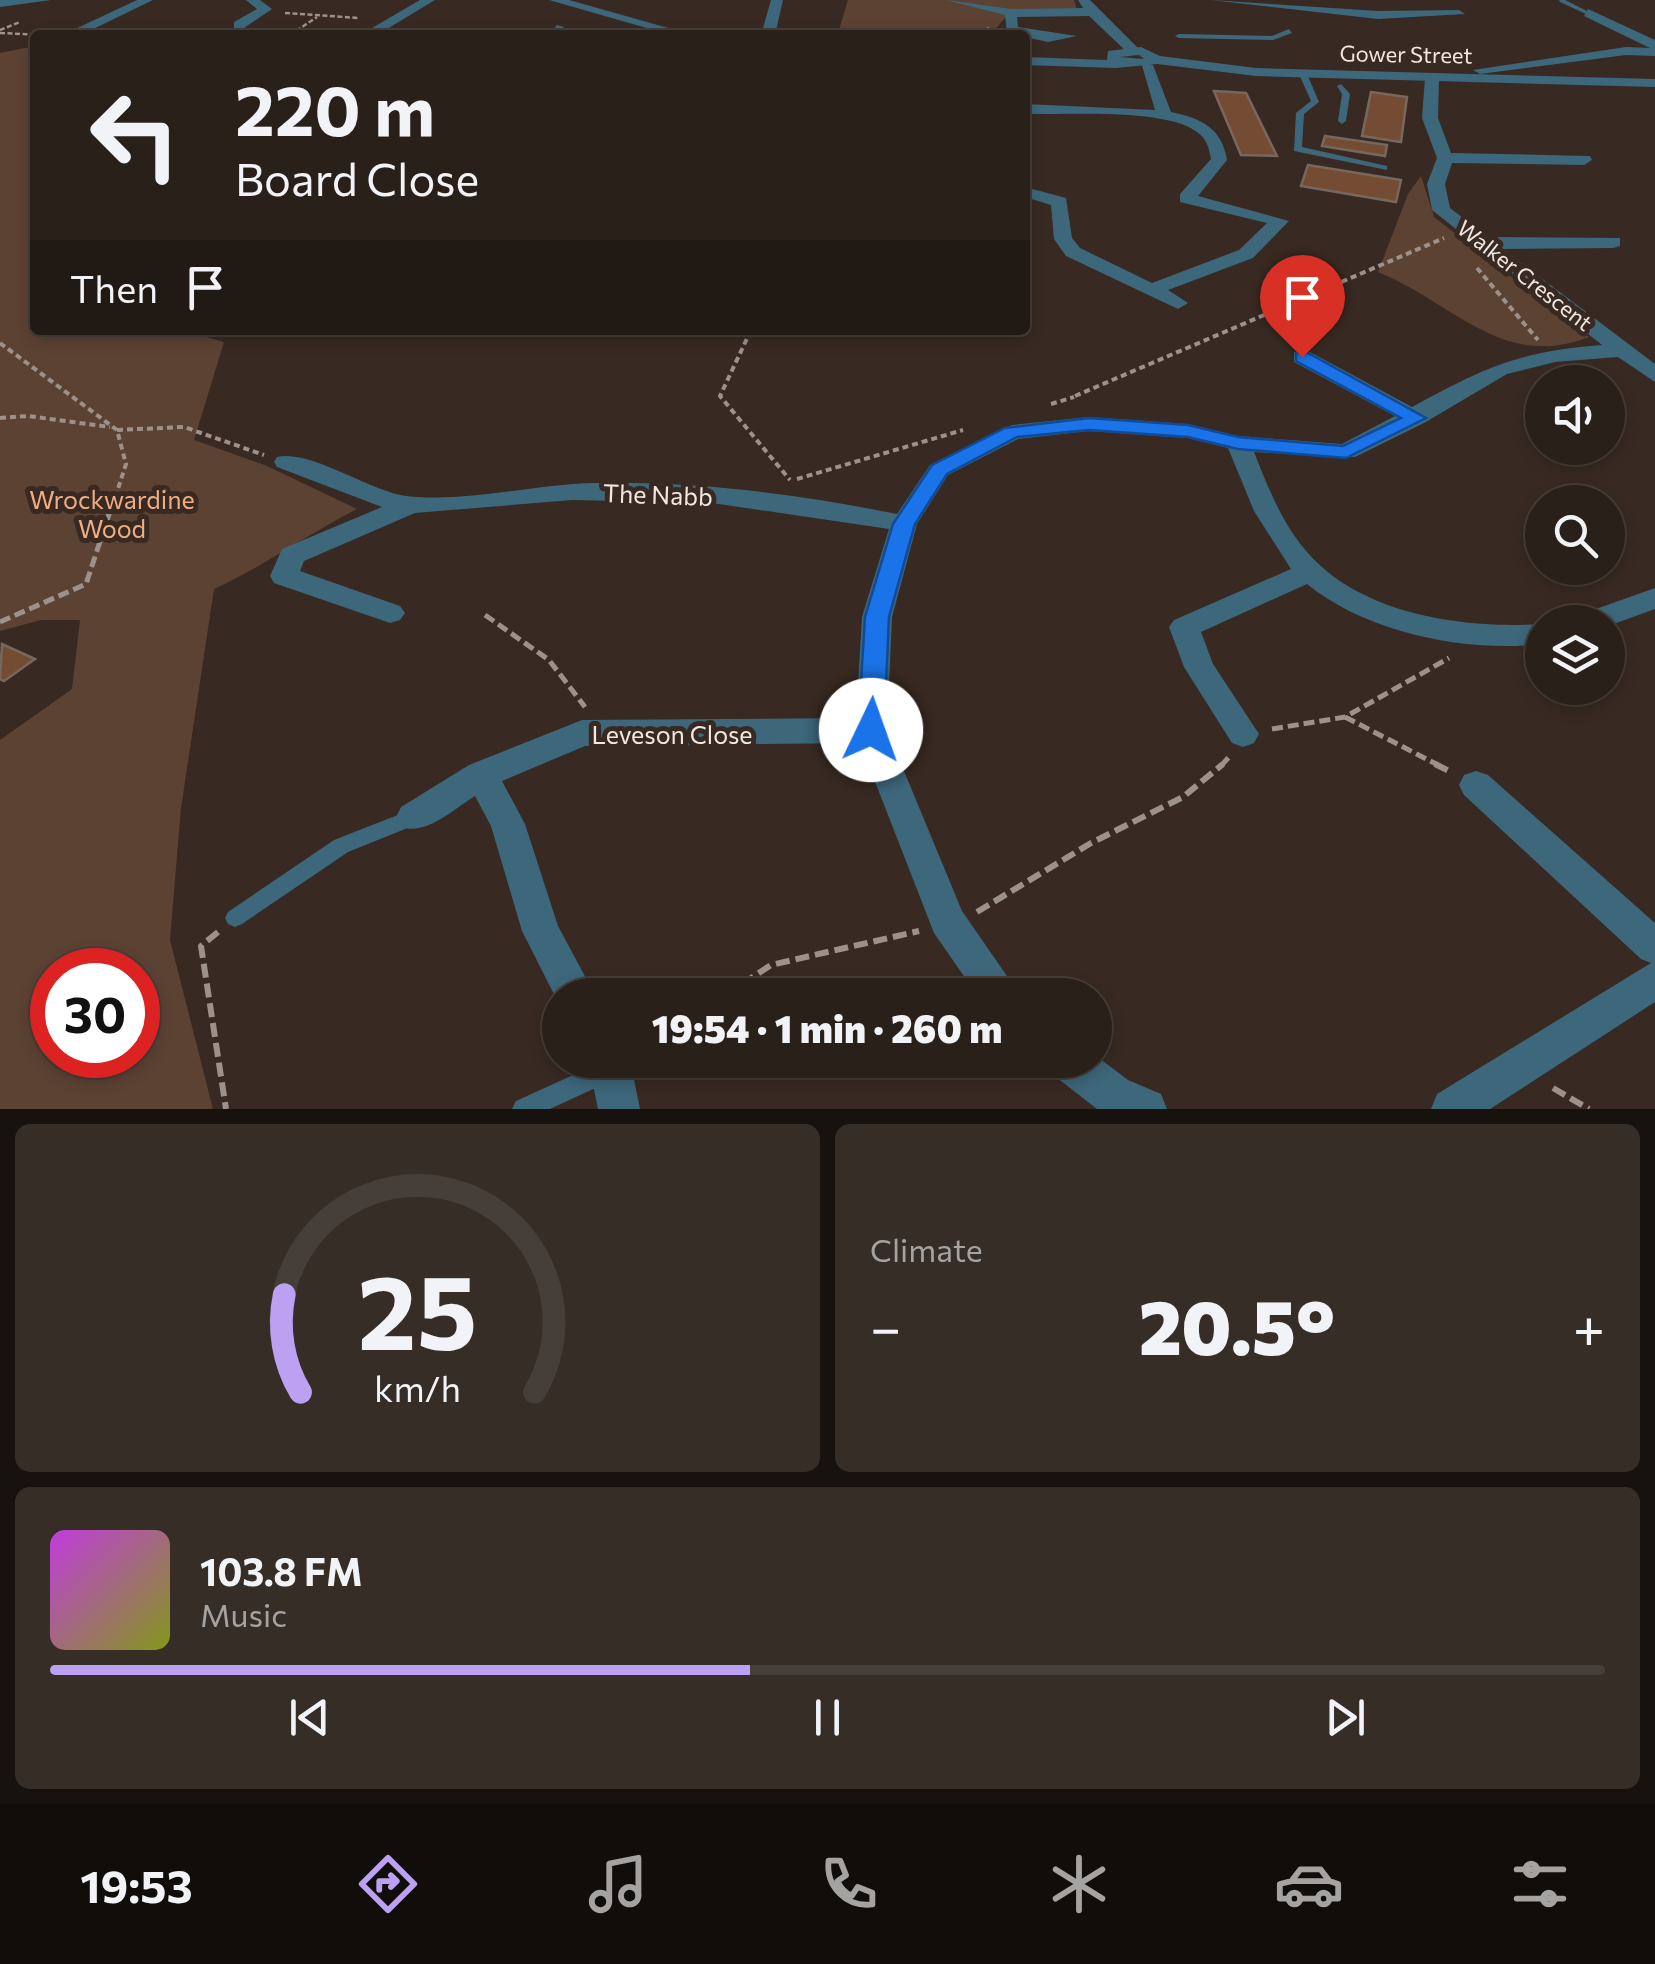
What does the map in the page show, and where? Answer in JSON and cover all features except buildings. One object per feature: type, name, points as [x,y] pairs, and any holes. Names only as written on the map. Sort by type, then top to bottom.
[{"type":"street","points":[[0,3],[45,0]]},
{"type":"street","points":[[80,30],[147,0]]},
{"type":"street","points":[[239,25],[266,9],[263,3],[252,0]]},
{"type":"street","points":[[376,30],[429,0]]},
{"type":"street","points":[[555,0],[666,30]]},
{"type":"street","points":[[769,30],[777,0]]},
{"type":"street","points":[[952,0],[1011,13],[1087,6],[1146,58],[1165,115]]},
{"type":"street","points":[[1216,0],[1305,10],[1459,14]]},
{"type":"street","points":[[1269,22],[1288,28],[1305,10]]},
{"type":"street","points":[[1588,12],[1630,30],[1655,49]]},
{"type":"street","points":[[1011,13],[1012,30]]},
{"type":"street","points":[[1435,16],[1446,27]]},
{"type":"street","points":[[1630,30],[1655,31]]},
{"type":"street","points":[[1030,34],[1048,38],[1070,36]]},
{"type":"street","points":[[1480,70],[1655,49]]},
{"type":"street","points":[[1030,62],[1114,60],[1113,54],[1146,58]]},
{"type":"street","name":"Gower Street","points":[[1146,58],[1303,74],[1655,83]]},
{"type":"street","points":[[1514,66],[1548,80]]},
{"type":"street","name":"Walker Crescent","points":[[1432,78],[1430,118],[1444,158],[1436,184],[1441,210],[1655,375]]},
{"type":"street","points":[[1030,109],[1165,115],[1198,122],[1218,146],[1219,160],[1186,198],[1280,220],[1246,254],[1151,290]]},
{"type":"street","points":[[1444,158],[1584,160]]},
{"type":"street","points":[[1030,193],[1060,202],[1062,239],[1073,252],[1178,303]]},
{"type":"street","points":[[1484,243],[1613,242]]},
{"type":"street","name":"Walker Crescent","points":[[988,978],[949,924],[871,730],[877,617],[904,524],[939,470],[1012,432],[1089,424],[1188,431],[1238,443],[1346,452],[1416,418],[1499,369],[1554,356],[1622,350]]},
{"type":"street","points":[[1302,357],[1416,418]]},
{"type":"street","points":[[1238,443],[1262,505],[1309,572],[1353,599],[1469,632],[1525,637]]},
{"type":"street","points":[[286,462],[317,471],[334,485],[359,494],[411,505]]},
{"type":"street","name":"The Nabb","points":[[411,505],[594,491],[726,496],[818,506],[904,524]]},
{"type":"street","points":[[390,613],[284,576],[292,556],[411,505]]},
{"type":"street","points":[[1243,734],[1199,667],[1184,627],[1309,572]]},
{"type":"street","points":[[1625,609],[1655,598]]},
{"type":"street","name":"Leveson Close","points":[[412,817],[481,775],[582,732],[710,735],[871,730]]},
{"type":"street","points":[[481,775],[508,824],[541,931],[566,978]]},
{"type":"street","points":[[1476,786],[1655,947]]},
{"type":"street","points":[[1452,1109],[1655,980]]},
{"type":"street","points":[[1091,1078],[1113,1095],[1146,1109]]},
{"type":"lane","points":[[1562,0],[1588,12]]},
{"type":"lane","points":[[557,30],[560,27]]},
{"type":"lane","points":[[1179,36],[1273,38],[1288,28]]},
{"type":"lane","points":[[1303,74],[1315,102],[1300,113],[1298,148],[1308,154],[1384,168]]},
{"type":"lane","points":[[1310,91],[1344,90],[1342,120]]},
{"type":"lane","points":[[234,918],[341,846],[412,817]]},
{"type":"lane","points":[[524,1109],[614,1079]]},
{"type":"path","points":[[262,12],[392,21]]},
{"type":"path","points":[[298,30],[320,16]]},
{"type":"path","points":[[0,33],[30,34]]},
{"type":"path","points":[[1075,396],[1262,320],[1380,262],[1467,230]]},
{"type":"path","points":[[1475,265],[1514,317],[1554,356]]},
{"type":"path","points":[[749,335],[720,396],[791,481]]},
{"type":"path","points":[[0,343],[102,415],[115,429],[126,464],[86,584],[0,622]]},
{"type":"path","points":[[0,418],[28,416],[115,429],[184,427],[286,462]]},
{"type":"path","points":[[485,616],[549,660],[589,713],[582,732]]},
{"type":"path","points":[[751,978],[772,964],[949,924],[1018,892],[1089,845],[1201,789],[1243,734],[1345,717],[1452,656],[1469,632]]},
{"type":"path","points":[[1345,717],[1476,786]]},
{"type":"path","points":[[226,1109],[201,946],[234,918]]},
{"type":"green space","points":[[848,0],[1074,0],[1077,10],[1013,9],[994,30],[839,30]]},
{"type":"green space","name":"Wrockwardine Wood","points":[[30,47],[30,335],[199,335],[224,342],[194,440],[267,466],[357,509],[214,589],[181,808],[170,940],[213,1109],[0,1109],[0,740],[72,689],[80,620],[41,620],[0,631],[0,53]]},
{"type":"green space","points":[[1421,176],[1434,217],[1589,337],[1558,345],[1530,346],[1504,340],[1378,272],[1408,194]]},
{"type":"route","points":[[871,730],[877,617],[904,524],[939,470],[1012,432],[1089,424],[1188,431],[1238,443],[1346,452],[1416,418],[1302,357]]}]
